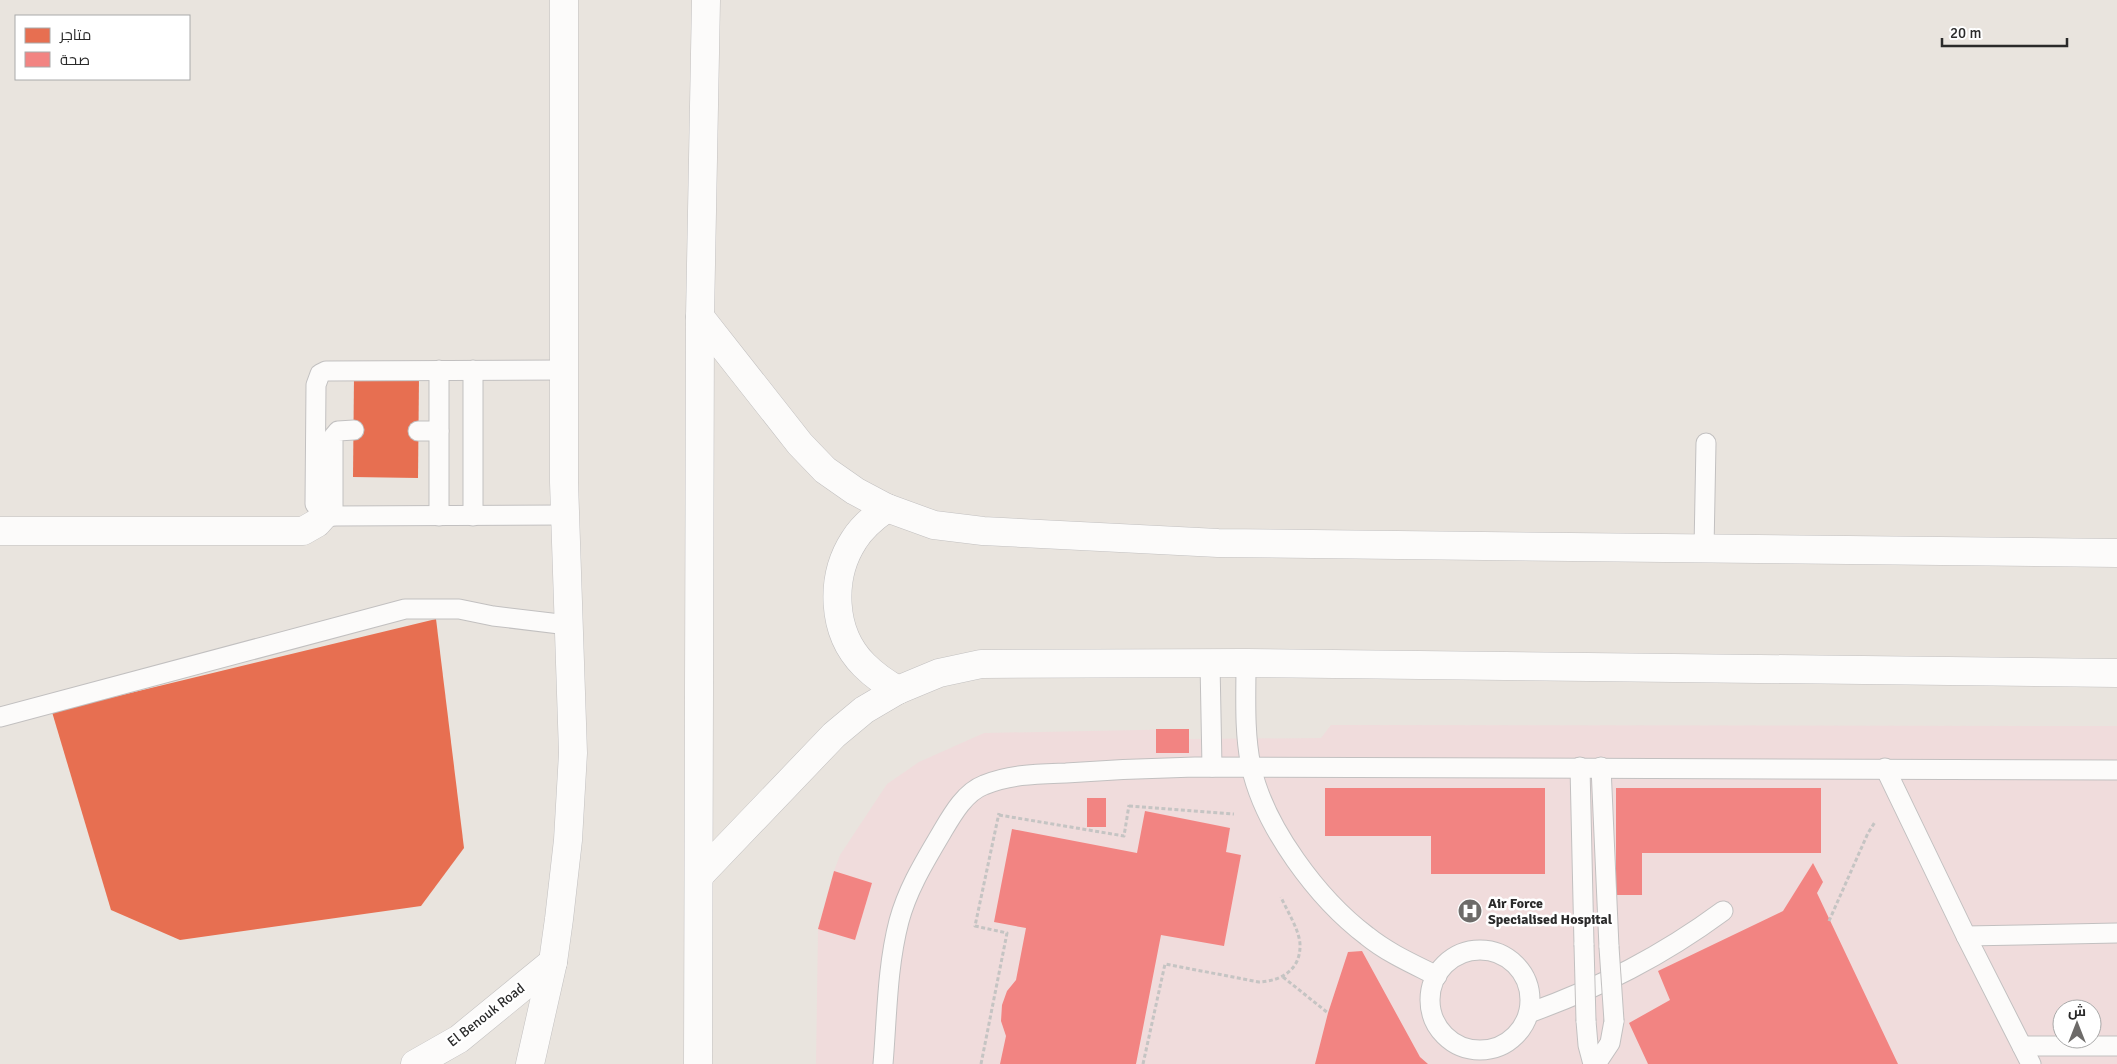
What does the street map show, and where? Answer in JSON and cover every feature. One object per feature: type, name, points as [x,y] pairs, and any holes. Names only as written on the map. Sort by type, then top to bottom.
[{"type":"street","points":[[530,1064],[553,962],[568,840],[573,753],[565,515],[564,0]]},
{"type":"street","points":[[698,1064],[700,317],[706,0]]},
{"type":"street","points":[[700,317],[806,451],[833,475],[855,491],[887,508],[934,524],[983,532],[1218,542],[2117,553]]},
{"type":"street","points":[[887,508],[869,522],[844,558],[838,581],[837,603],[841,625],[849,645],[862,664],[878,678],[898,690]]},
{"type":"street","points":[[0,531],[302,531],[329,515]]},
{"type":"street","points":[[699,876],[834,735],[864,710],[898,690],[939,674],[981,664],[1246,663],[2117,673]]},
{"type":"street","name":"El Benouk Road","points":[[415,1064],[459,1039],[553,962]]},
{"type":"lane","points":[[564,370],[333,370],[320,374],[316,385],[315,504],[318,510],[329,515],[565,515]]},
{"type":"lane","points":[[439,370],[439,516]]},
{"type":"lane","points":[[473,370],[473,516]]},
{"type":"lane","points":[[329,515],[333,436],[338,431],[354,430]]},
{"type":"lane","points":[[418,431],[439,431]]},
{"type":"lane","points":[[1704,549],[1706,444]]},
{"type":"lane","points":[[0,718],[405,609],[459,609],[493,616],[568,625]]},
{"type":"lane","points":[[1210,663],[1212,767]]},
{"type":"lane","points":[[1246,663],[1247,744],[1258,791],[1273,823],[1323,896],[1367,937],[1396,956],[1437,976]]},
{"type":"lane","points":[[883,1064],[894,944],[899,920],[917,874],[960,805],[971,793],[983,785],[1004,779],[1024,775],[1136,768],[1212,767],[2117,770]]},
{"type":"lane","points":[[1580,767],[1586,1021],[1588,1045],[1595,1064]]},
{"type":"lane","points":[[1595,1064],[1610,1044],[1614,1021],[1601,767]]},
{"type":"lane","points":[[1885,768],[1966,936],[2031,1064]]},
{"type":"lane","points":[[1530,1013],[1575,996],[1619,976],[1662,953],[1723,911]]},
{"type":"lane","points":[[1966,936],[2117,932]]},
{"type":"lane","points":[[1485,950],[1502,955],[1516,964],[1526,979],[1531,996],[1530,1013],[1522,1029],[1510,1041],[1493,1048],[1476,1050],[1459,1046],[1444,1036],[1435,1021],[1430,1005],[1432,987],[1437,976],[1451,959],[1467,951],[1485,950]]},
{"type":"lane","points":[[2022,1046],[2117,1046]]},
{"type":"path","points":[[998,815],[1124,836],[1136,768]]},
{"type":"path","points":[[981,1064],[1007,933],[975,926],[1004,779]]},
{"type":"path","points":[[1129,806],[1236,814]]},
{"type":"path","points":[[1829,921],[1868,833]]},
{"type":"path","points":[[1144,1064],[1165,964],[1259,982],[1284,977],[1292,968],[1298,957],[1300,944],[1281,896]]},
{"type":"path","points":[[1284,977],[1328,1013]]},
{"type":"shaded area","name":"Air Force Specialised Hospital","points":[[1331,725],[2117,726],[2117,1064],[816,1064],[818,929],[840,855],[887,784],[919,762],[984,733],[1189,729],[1189,739],[1321,738]]},
{"type":"building: متاجر","points":[[354,376],[419,377],[418,478],[353,477]]},
{"type":"building: متاجر","points":[[436,619],[464,848],[421,906],[180,940],[111,910],[52,712]]},
{"type":"building: صحة","points":[[1156,729],[1189,729],[1189,753],[1156,753]]},
{"type":"building: صحة","points":[[1325,788],[1545,788],[1545,874],[1431,874],[1431,836],[1325,836]]},
{"type":"building: صحة","points":[[1616,788],[1821,788],[1821,853],[1642,853],[1642,895],[1616,895]]},
{"type":"building: صحة","points":[[1087,798],[1106,798],[1106,827],[1087,827]]},
{"type":"building: صحة","points":[[1145,811],[1230,828],[1226,852],[1241,855],[1224,946],[1161,935],[1136,1064],[1000,1064],[1006,1036],[1001,1021],[1002,1005],[1007,991],[1016,980],[1026,928],[994,922],[1012,829],[1137,853]]},
{"type":"building: صحة","points":[[1813,863],[1823,882],[1817,893],[1898,1064],[1648,1064],[1629,1023],[1670,1000],[1658,971],[1783,911]]},
{"type":"building: صحة","points":[[834,871],[872,883],[855,940],[818,929]]},
{"type":"building: صحة","points":[[1362,951],[1420,1057],[1428,1064],[1315,1064],[1328,1013],[1348,952]]},
{"type":"place","name":"Air Force Specialised Hospital","points":[[1470,911]]}]
